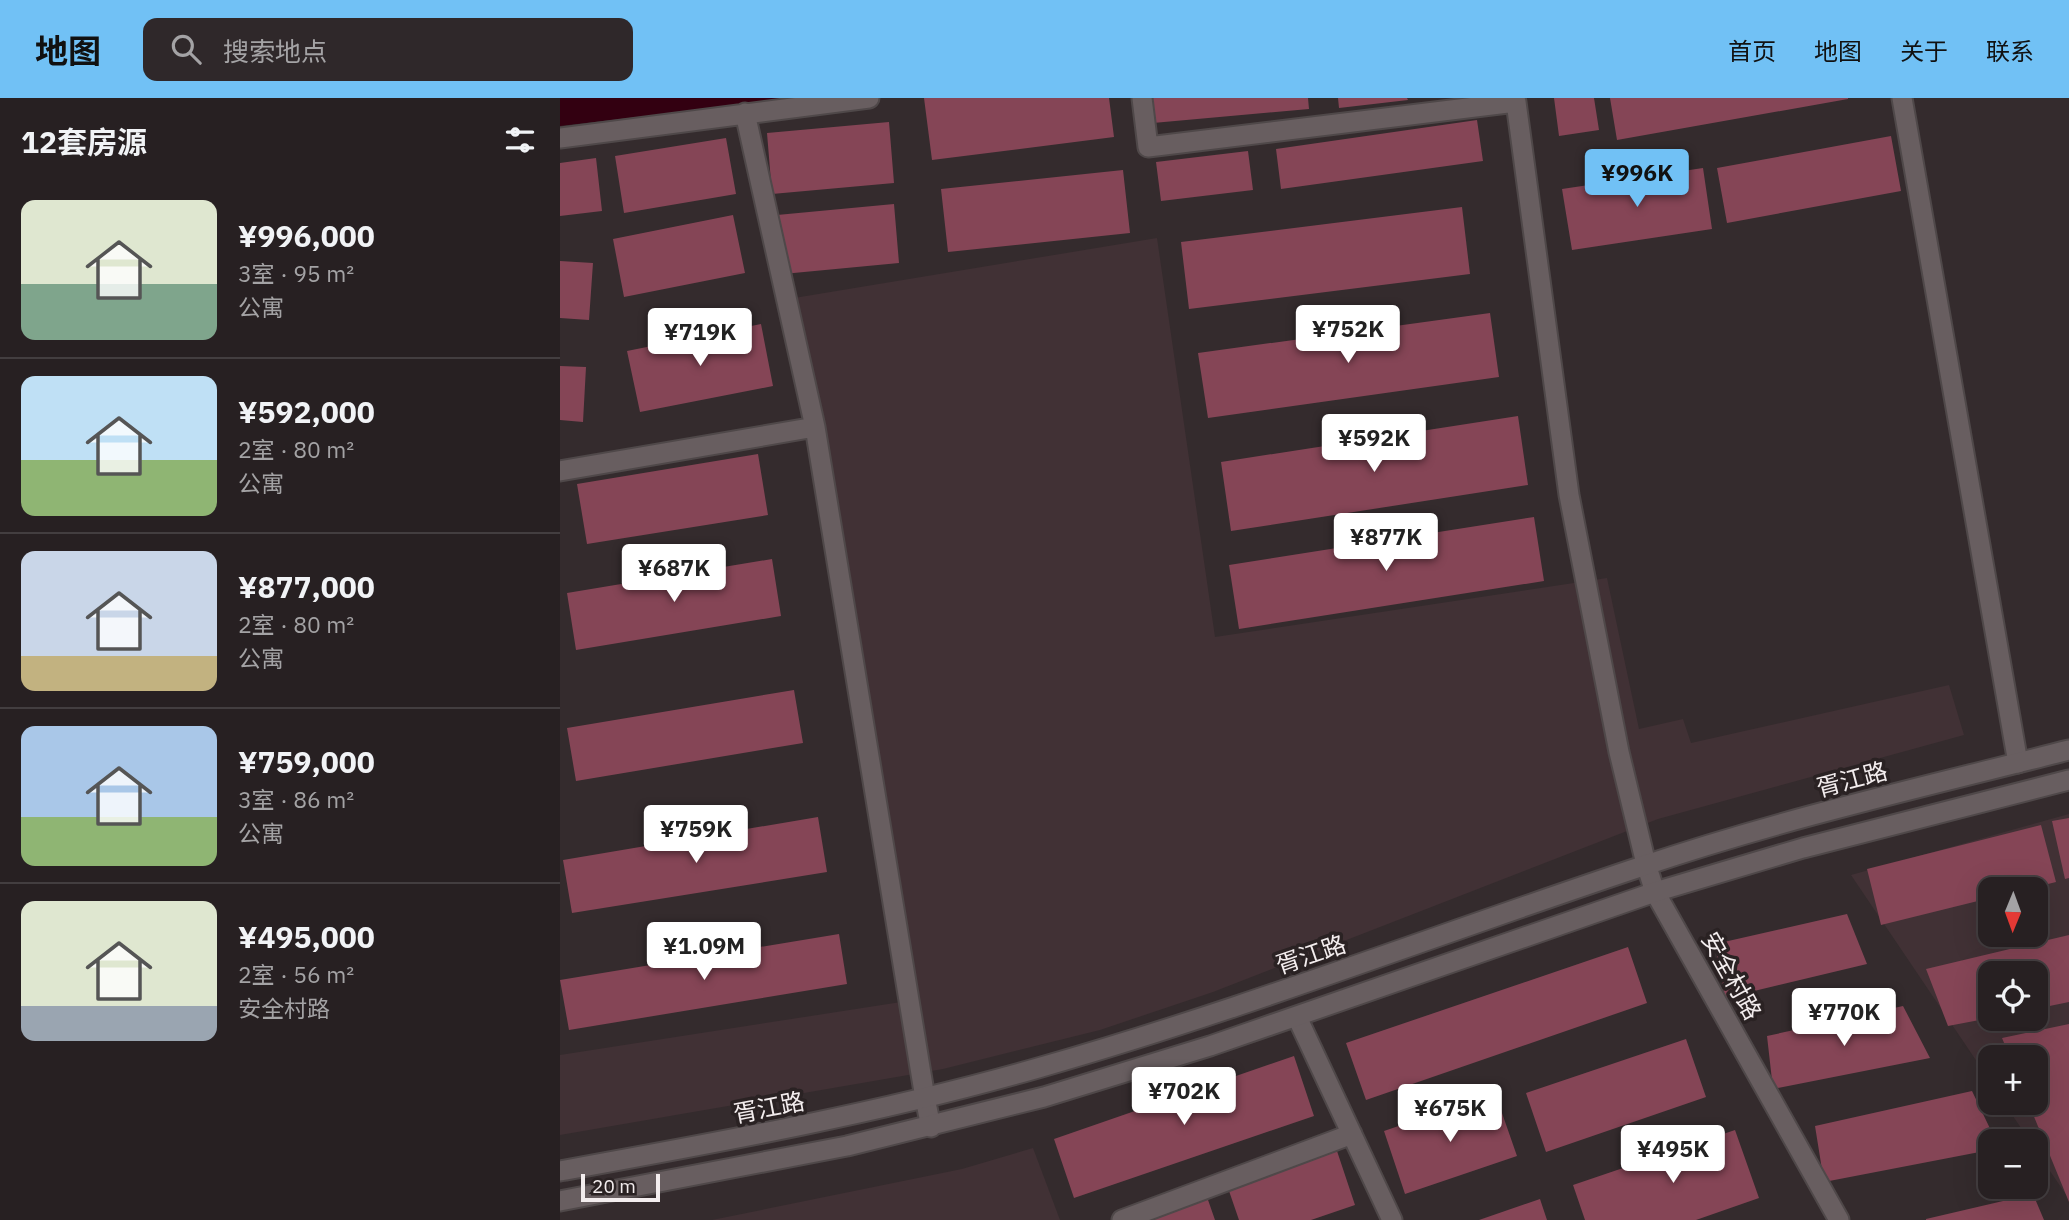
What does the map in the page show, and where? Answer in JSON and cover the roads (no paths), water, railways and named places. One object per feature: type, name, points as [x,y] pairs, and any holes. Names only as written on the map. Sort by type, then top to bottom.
[{"type":"street","points":[[560,138],[869,98]]},
{"type":"street","name":"安全村路","points":[[1142,98],[1148,147],[1516,102],[1569,495],[1619,752],[1646,864],[1655,892],[1839,1220]]},
{"type":"street","points":[[1902,98],[2018,763]]},
{"type":"street","points":[[745,113],[815,427],[925,1098],[932,1127]]},
{"type":"street","points":[[560,471],[815,427]]},
{"type":"street","name":"胥江路","points":[[560,1171],[781,1131],[925,1098],[1059,1062],[1201,1018],[1646,864],[1807,818],[2069,750]]},
{"type":"street","points":[[560,1201],[787,1159],[932,1127],[1114,1076],[1297,1017],[1655,892],[1803,848],[2069,780]]},
{"type":"street","points":[[1297,1017],[1392,1220]]},
{"type":"street","points":[[1122,1220],[1352,1134]]}]
